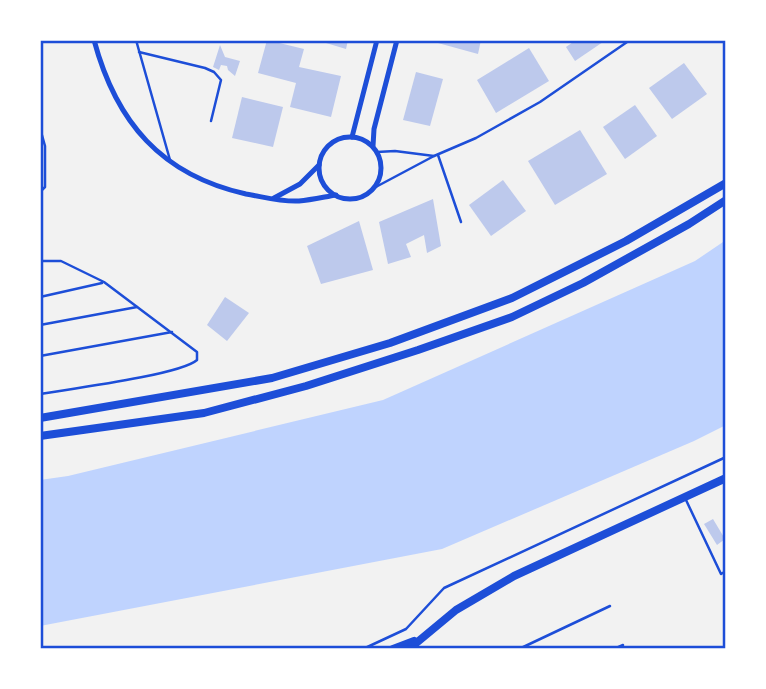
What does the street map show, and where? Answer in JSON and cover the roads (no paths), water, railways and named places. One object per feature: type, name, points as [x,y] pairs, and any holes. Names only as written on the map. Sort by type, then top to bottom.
[{"type":"main road","points":[[40,418],[272,378],[390,343],[512,298],[626,241],[726,183]]},
{"type":"main road","points":[[40,436],[204,412],[306,386],[429,346],[512,317],[583,283],[690,224],[726,200]]},
{"type":"main road","points":[[409,649],[456,610],[514,576],[726,478]]},
{"type":"main road","points":[[393,649],[420,638]]},
{"type":"street","points":[[94,40],[103,75],[118,104],[140,134],[171,163],[202,181],[228,190],[271,199],[298,201],[336,195],[355,198],[372,189],[381,172],[377,152],[367,141],[352,137],[343,138],[327,147],[320,164],[291,191],[271,199]]},
{"type":"street","points":[[352,137],[377,40]]},
{"type":"street","points":[[373,146],[374,129],[397,40]]},
{"type":"street","points":[[320,164],[323,182],[336,195]]},
{"type":"lane","points":[[136,40],[171,163]]},
{"type":"lane","points":[[372,189],[540,103],[630,40]]},
{"type":"lane","points":[[139,52],[214,72],[221,80],[211,121]]},
{"type":"lane","points":[[377,152],[436,155]]},
{"type":"lane","points":[[436,155],[461,222]]},
{"type":"lane","points":[[40,261],[61,261],[104,282],[197,352],[197,360],[190,366],[40,394]]},
{"type":"lane","points":[[40,297],[104,282]]},
{"type":"lane","points":[[40,325],[137,307]]},
{"type":"lane","points":[[40,356],[172,332]]},
{"type":"lane","points":[[684,497],[721,574],[726,571]]},
{"type":"lane","points":[[519,649],[610,606]]},
{"type":"lane","points":[[614,649],[623,645]]},
{"type":"water","points":[[726,240],[726,425],[442,549],[40,626],[40,480],[68,476],[383,400],[695,261]]}]
